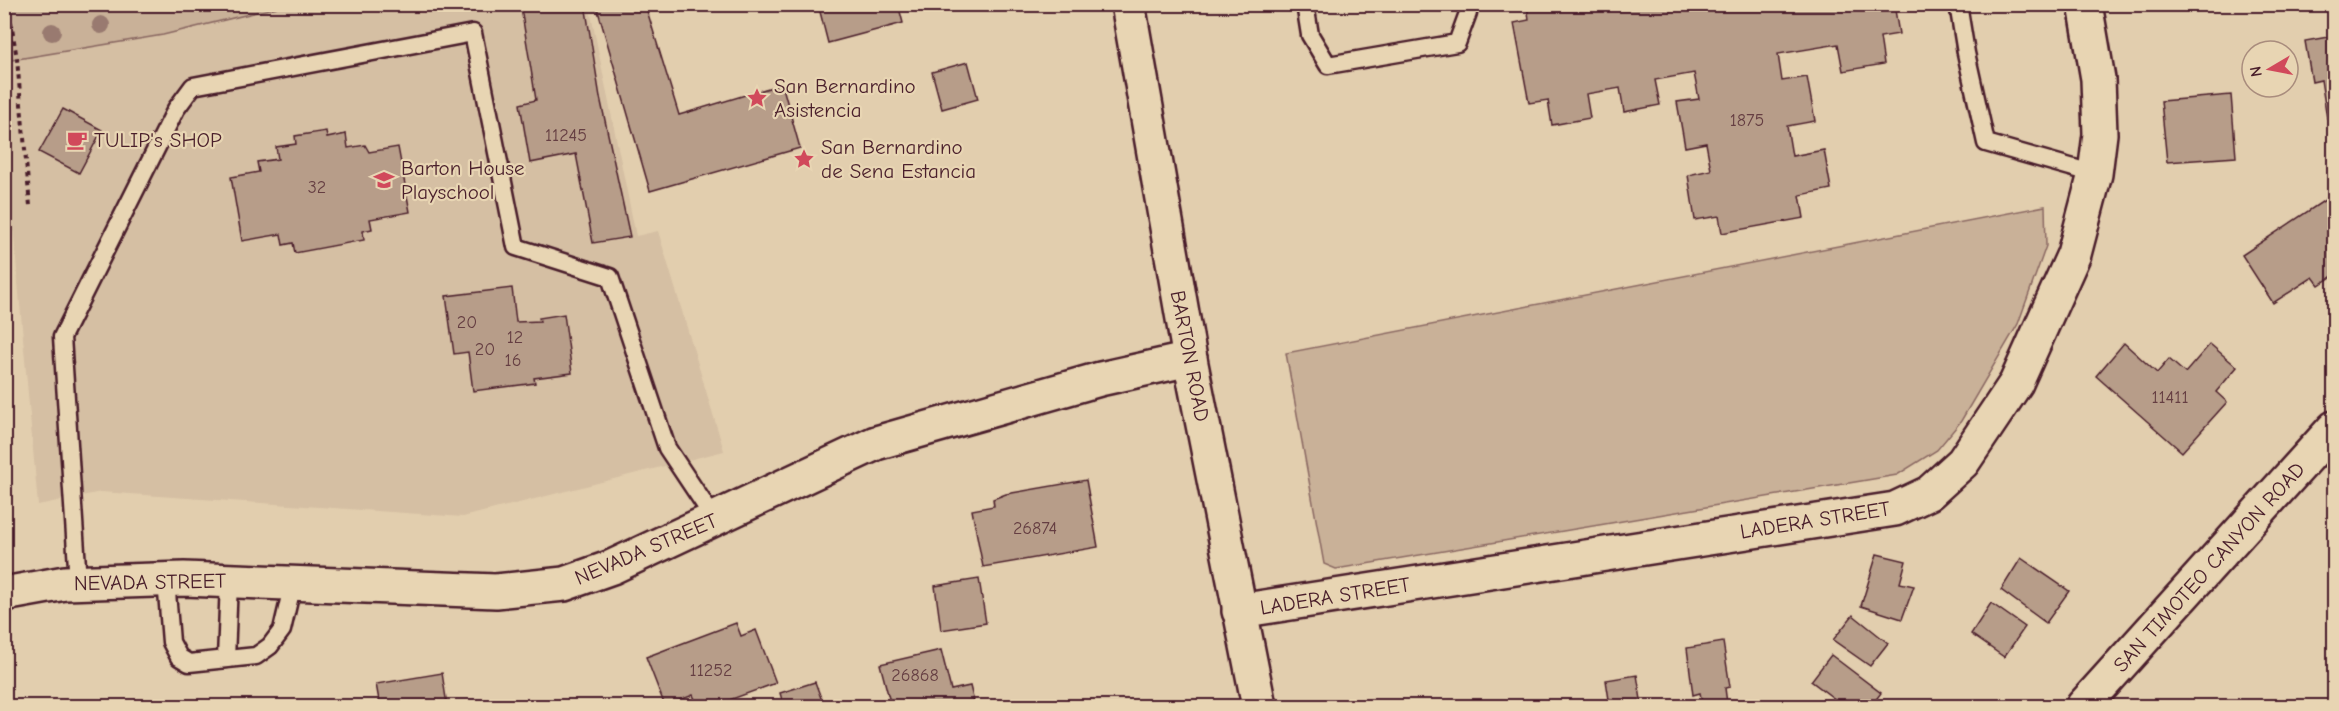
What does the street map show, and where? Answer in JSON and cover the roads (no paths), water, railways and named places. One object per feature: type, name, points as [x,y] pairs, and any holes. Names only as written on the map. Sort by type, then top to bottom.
[{"type":"street","name":"BARTON ROAD","points":[[1128,4],[1190,359],[1259,706]]},
{"type":"street","name":"LADERA STREET","points":[[1239,611],[1895,509],[1929,493],[1963,462],[2016,383],[2074,254],[2095,174],[2100,134],[2098,79],[2085,4]]},
{"type":"street","name":"NEVADA STREET","points":[[4,594],[78,582],[166,580],[495,591],[564,584],[612,567],[876,443],[1100,379],[1190,359]]},
{"type":"street","name":"SAN TIMOTEO CANYON ROAD","points":[[2083,706],[2334,428]]},
{"type":"lane","points":[[1305,4],[1310,34],[1328,65],[1456,44],[1468,13],[1467,4]]},
{"type":"lane","points":[[1958,4],[1986,144],[2095,174]]},
{"type":"lane","points":[[78,582],[62,337],[176,109],[192,86],[473,33],[516,247],[610,277],[667,448],[715,520]]},
{"type":"lane","points":[[166,580],[171,642],[179,657],[189,663],[256,656],[270,646],[282,630],[293,583]]},
{"type":"lane","points":[[226,659],[229,581]]},
{"type":"place","name":"San Bernardino Asistencia","points":[[757,98]]},
{"type":"place","name":"TULIP's SHOP","points":[[77,140]]},
{"type":"place","name":"San Bernardino de Sena Estancia","points":[[804,159]]},
{"type":"place","name":"Barton House Playschool","points":[[384,180]]}]
